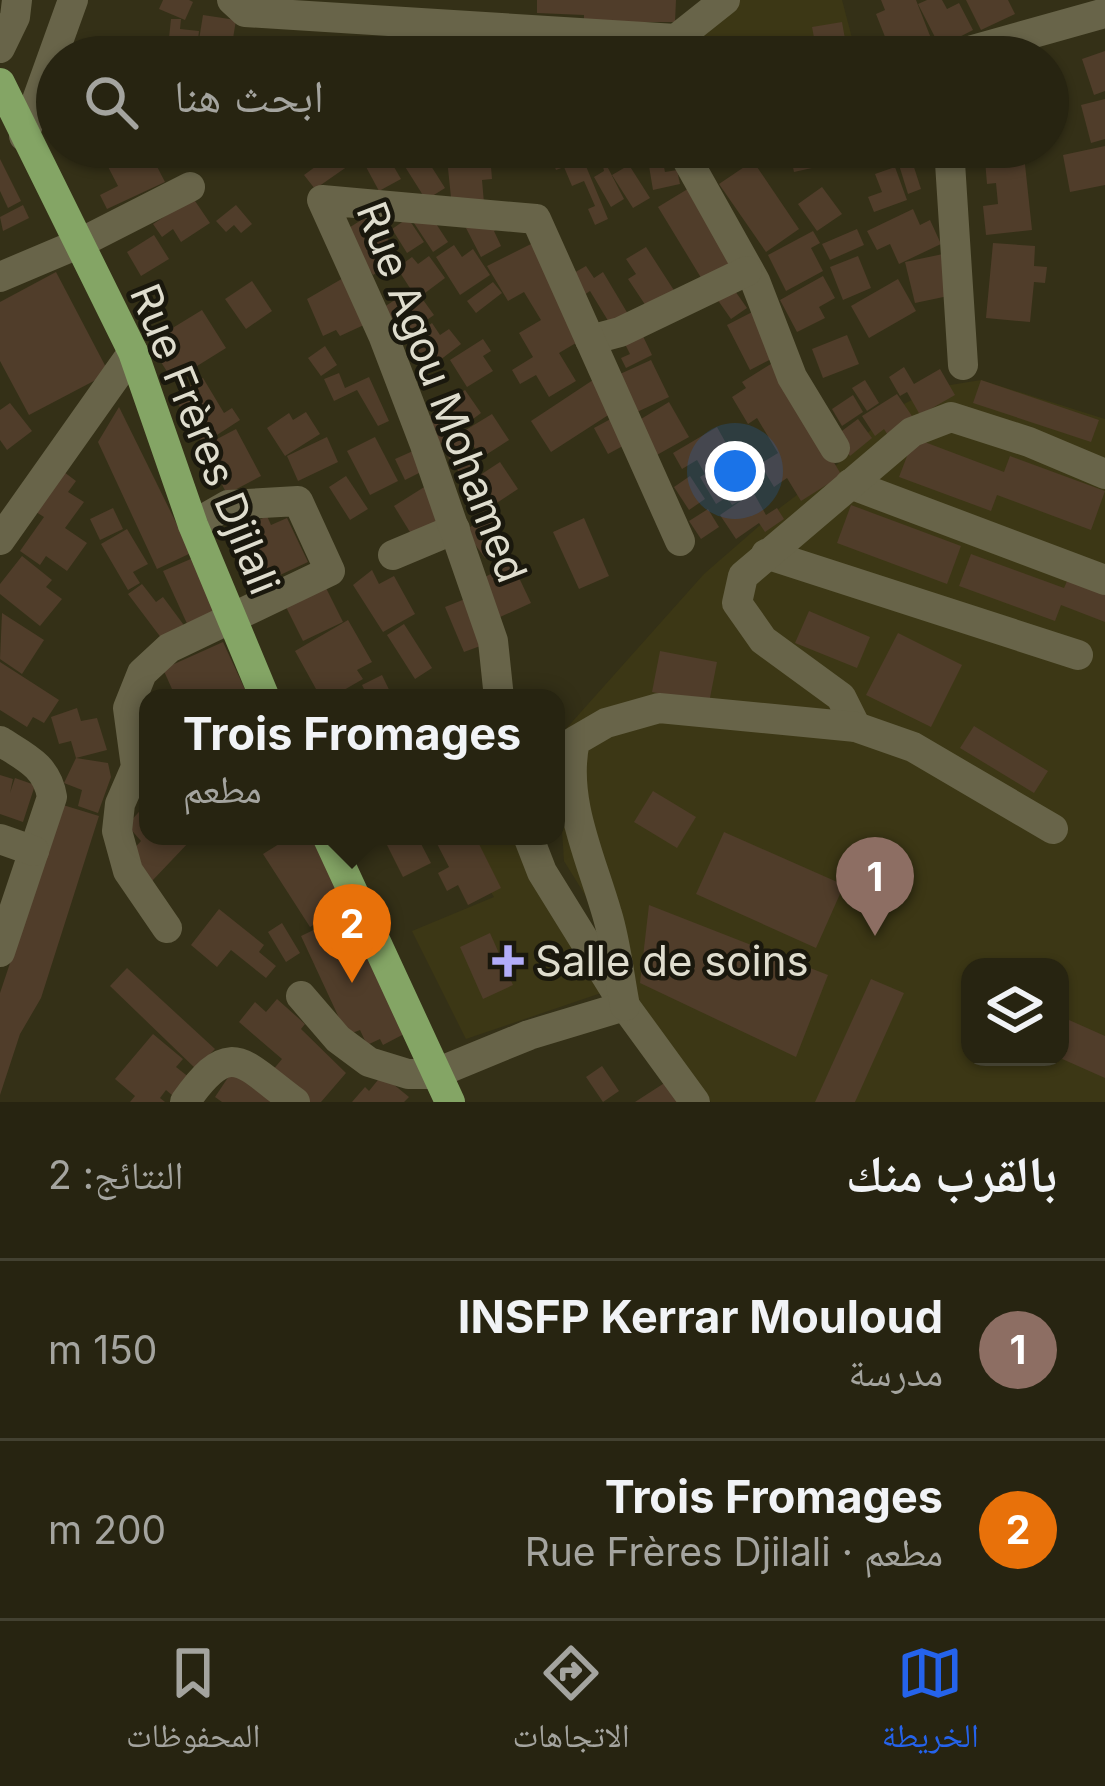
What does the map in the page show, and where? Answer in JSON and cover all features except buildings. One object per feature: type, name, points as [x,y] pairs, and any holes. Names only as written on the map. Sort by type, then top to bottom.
[{"type":"main road","name":"Rue Frères Djilali","points":[[0,83],[36,160]]},
{"type":"main road","name":"Rue Frères Djilali","points":[[40,168],[133,352],[193,525],[261,689]]},
{"type":"main road","points":[[330,845],[450,1102]]},
{"type":"street","points":[[0,48],[15,17],[16,0]]},
{"type":"street","points":[[60,36],[73,0]]},
{"type":"street","points":[[232,0],[245,12],[532,36]]},
{"type":"street","points":[[688,36],[725,0]]},
{"type":"street","points":[[1023,36],[1105,13]]},
{"type":"street","points":[[24,136],[36,103]]},
{"type":"street","points":[[691,168],[755,281],[792,377],[835,448]]},
{"type":"street","points":[[950,168],[963,365]]},
{"type":"street","points":[[0,277],[190,187]]},
{"type":"street","name":"Rue Agou Mohamed","points":[[498,689],[493,641],[455,530],[383,335],[322,200],[536,219],[590,340]]},
{"type":"street","points":[[680,541],[590,340],[620,332],[747,271]]},
{"type":"street","points":[[0,540],[133,352]]},
{"type":"street","points":[[856,727],[842,698],[763,640],[737,603],[743,576],[912,432],[951,417],[1029,442],[1105,474]]},
{"type":"street","points":[[850,484],[1105,580]]},
{"type":"street","points":[[167,928],[128,872],[117,832],[120,804],[136,767],[128,708],[142,673],[169,648],[330,571],[298,501],[228,505],[193,525]]},
{"type":"street","points":[[393,554],[455,530]]},
{"type":"street","points":[[766,554],[1078,656]]},
{"type":"street","points":[[625,1006],[608,915],[588,863],[569,768],[575,741],[606,723],[659,708],[856,727],[913,747],[1053,829]]},
{"type":"street","points":[[0,741],[38,765],[49,779],[52,797],[0,952]]},
{"type":"street","points":[[0,838],[34,851]]},
{"type":"street","points":[[532,845],[542,872],[625,1006],[695,1102]]},
{"type":"street","points":[[301,996],[338,1039],[368,1062],[408,1073],[434,1074],[529,1035],[625,1006]]},
{"type":"street","points":[[185,1102],[208,1070],[226,1061],[245,1065],[295,1102]]},
{"type":"shaded area","points":[[738,0],[842,0],[851,36],[692,36]]},
{"type":"shaded area","points":[[981,380],[1105,419],[1105,1102],[711,1102],[641,1009],[621,953],[564,861],[565,730],[704,574],[838,464],[888,412],[938,387]]},
{"type":"shaded area","name":"Salle de soins","points":[[461,845],[518,845],[607,991],[466,1039],[412,931],[494,897]]},
{"type":"place","name":"INSFP Kerrar Mouloud","points":[[875,936]]},
{"type":"place","name":"Salle de soins","points":[[508,961]]},
{"type":"place","name":"Trois Fromages","points":[[352,983]]}]
